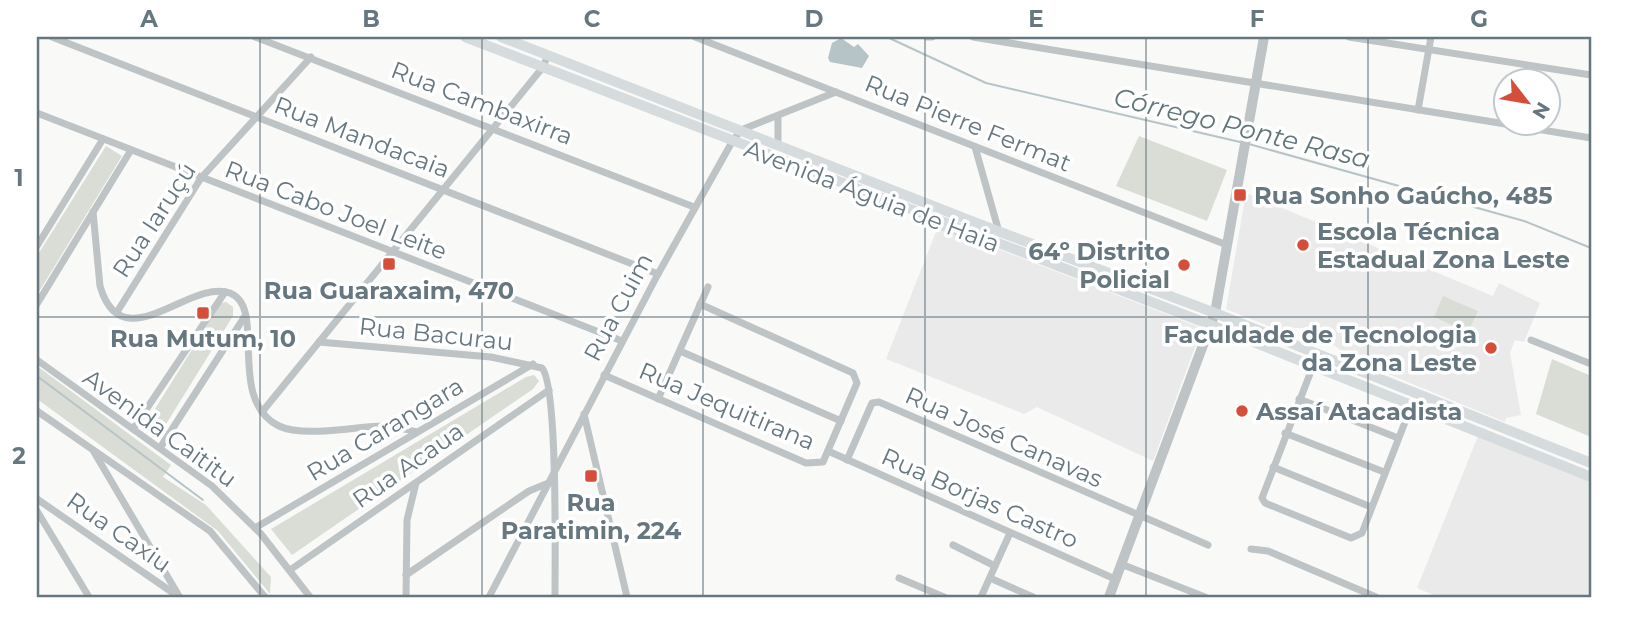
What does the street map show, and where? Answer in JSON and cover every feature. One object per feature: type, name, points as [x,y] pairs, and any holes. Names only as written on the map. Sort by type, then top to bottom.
[{"type":"main road","name":"Avenida Águia de Haia","points":[[465,37],[1211,325],[1591,477]]},
{"type":"main road","name":"Avenida Águia de Haia","points":[[501,37],[974,223],[1215,313],[1591,463]]},
{"type":"main road","points":[[964,231],[973,230],[974,223]]},
{"type":"street","name":"Rua Mandacaia","points":[[52,37],[657,274]]},
{"type":"street","name":"Rua Cambaxirra","points":[[255,37],[694,207]]},
{"type":"street","name":"Rua Pierre Fermat","points":[[695,37],[1227,245]]},
{"type":"street","points":[[973,37],[1591,138]]},
{"type":"street","points":[[1109,597],[1215,313],[1264,37]]},
{"type":"street","points":[[1349,37],[1591,75]]},
{"type":"street","points":[[1418,110],[1431,37]]},
{"type":"street","points":[[262,412],[543,67],[548,55]]},
{"type":"street","name":"Rua Iaruçú","points":[[117,312],[201,178],[311,57]]},
{"type":"street","points":[[741,130],[836,92]]},
{"type":"street","name":"Rua Cabo Joel Leite","points":[[37,113],[622,341]]},
{"type":"street","points":[[778,116],[778,144]]},
{"type":"street","name":"Rua Cuim","points":[[488,597],[657,274],[741,130]]},
{"type":"street","points":[[37,246],[103,139]]},
{"type":"street","points":[[975,147],[999,232]]},
{"type":"street","points":[[37,304],[131,150]]},
{"type":"street","points":[[93,212],[100,286],[103,296],[117,312],[142,318],[195,298],[225,292],[236,297],[246,316],[249,384],[262,412],[278,425],[287,429],[388,426],[417,432]]},
{"type":"street","points":[[658,399],[708,287]]},
{"type":"street","points":[[132,429],[225,292]]},
{"type":"street","name":"Rua Jequitirana","points":[[604,375],[806,463],[820,464],[828,452],[857,383],[853,373],[700,304]]},
{"type":"street","points":[[160,448],[246,316]]},
{"type":"street","points":[[1531,340],[1591,364]]},
{"type":"street","name":"Rua Bacurau","points":[[319,342],[534,363],[546,372],[549,390]]},
{"type":"street","points":[[680,351],[841,421]]},
{"type":"street","name":"Avenida Caititu","points":[[37,360],[212,486],[255,528],[310,597]]},
{"type":"street","name":"Rua Carangara","points":[[255,528],[534,363]]},
{"type":"street","points":[[1312,366],[1285,433],[1263,501],[1314,523],[1356,538],[1362,533],[1412,404]]},
{"type":"street","points":[[549,390],[554,471],[555,597]]},
{"type":"street","name":"Rua Acaua","points":[[290,570],[549,390]]},
{"type":"street","points":[[1299,399],[1398,438]]},
{"type":"street","name":"Rua José Canavas","points":[[847,460],[872,404],[876,401],[1139,517]]},
{"type":"street","points":[[37,411],[210,531],[265,597]]},
{"type":"street","points":[[584,414],[627,597]]},
{"type":"street","points":[[1285,433],[1384,472]]},
{"type":"street","points":[[92,449],[179,597]]},
{"type":"street","name":"Rua Borjas Castro","points":[[828,452],[1115,579]]},
{"type":"street","points":[[1273,467],[1371,507]]},
{"type":"street","points":[[407,597],[408,508],[416,483]]},
{"type":"street","points":[[406,575],[529,491],[547,484]]},
{"type":"street","name":"Rua Caxiu","points":[[37,499],[179,597]]},
{"type":"street","points":[[37,511],[89,597]]},
{"type":"street","points":[[1139,517],[1208,545]]},
{"type":"street","points":[[981,597],[1010,533]]},
{"type":"street","points":[[953,545],[995,566]]},
{"type":"street","points":[[1251,549],[1268,551],[1376,597]]},
{"type":"street","points":[[1121,564],[1205,597]]},
{"type":"street","points":[[899,578],[943,597]]},
{"type":"street","points":[[990,578],[1033,597]]},
{"type":"shaded area","points":[[841,38],[854,47],[858,44],[869,56],[862,68],[830,62],[828,58],[832,43]]},
{"type":"shaded area","points":[[1139,136],[1227,170],[1207,221],[1116,186]]},
{"type":"shaded area","points":[[106,146],[122,156],[37,295],[37,256]]},
{"type":"shaded area","name":"Escola Técnica Estadual Zona Leste","points":[[1246,193],[1493,296],[1499,283],[1540,303],[1524,342],[1515,340],[1510,353],[1521,415],[1506,418],[1505,422],[1354,360],[1311,328],[1273,328],[1226,309]]},
{"type":"shaded area","points":[[938,225],[993,247],[992,249],[937,229]]},
{"type":"shaded area","points":[[937,229],[991,249],[993,247],[1202,328],[1153,461],[1037,407],[1024,414],[886,359]]},
{"type":"shaded area","points":[[1443,296],[1478,311],[1468,332],[1434,317]]},
{"type":"shaded area","points":[[226,302],[233,307],[233,316],[158,437],[145,425],[221,303]]},
{"type":"shaded area","points":[[1552,359],[1591,376],[1591,437],[1536,414]]},
{"type":"shaded area","points":[[37,366],[171,465],[163,477],[206,505],[271,577],[270,594],[218,531],[37,399]]},
{"type":"shaded area","points":[[534,375],[539,381],[533,389],[292,555],[271,529],[526,377]]},
{"type":"shaded area","points":[[1478,436],[1591,481],[1591,597],[1438,597],[1417,588]]},
{"type":"waterway","name":"Córrego Ponte Rasa","points":[[887,37],[986,83],[1240,142]]},
{"type":"waterway","name":"Córrego Ponte Rasa","points":[[1249,144],[1524,221],[1591,248]]},
{"type":"waterway","points":[[37,376],[203,500]]},
{"type":"place","name":"Rua Sonho Gaúcho, 485","points":[[1240,195]]},
{"type":"place","name":"Escola Técnica Estadual Zona Leste","points":[[1303,245]]},
{"type":"place","name":"Rua Guaraxaim, 470","points":[[389,264]]},
{"type":"place","name":"64º Distrito Policial","points":[[1184,265]]},
{"type":"place","name":"Rua Mutum, 10","points":[[203,313]]},
{"type":"place","name":"Faculdade de Tecnologia da Zona Leste","points":[[1491,348]]},
{"type":"place","name":"Assaí Atacadista","points":[[1242,411]]},
{"type":"place","name":"Rua Paratimin, 224","points":[[591,476]]}]
